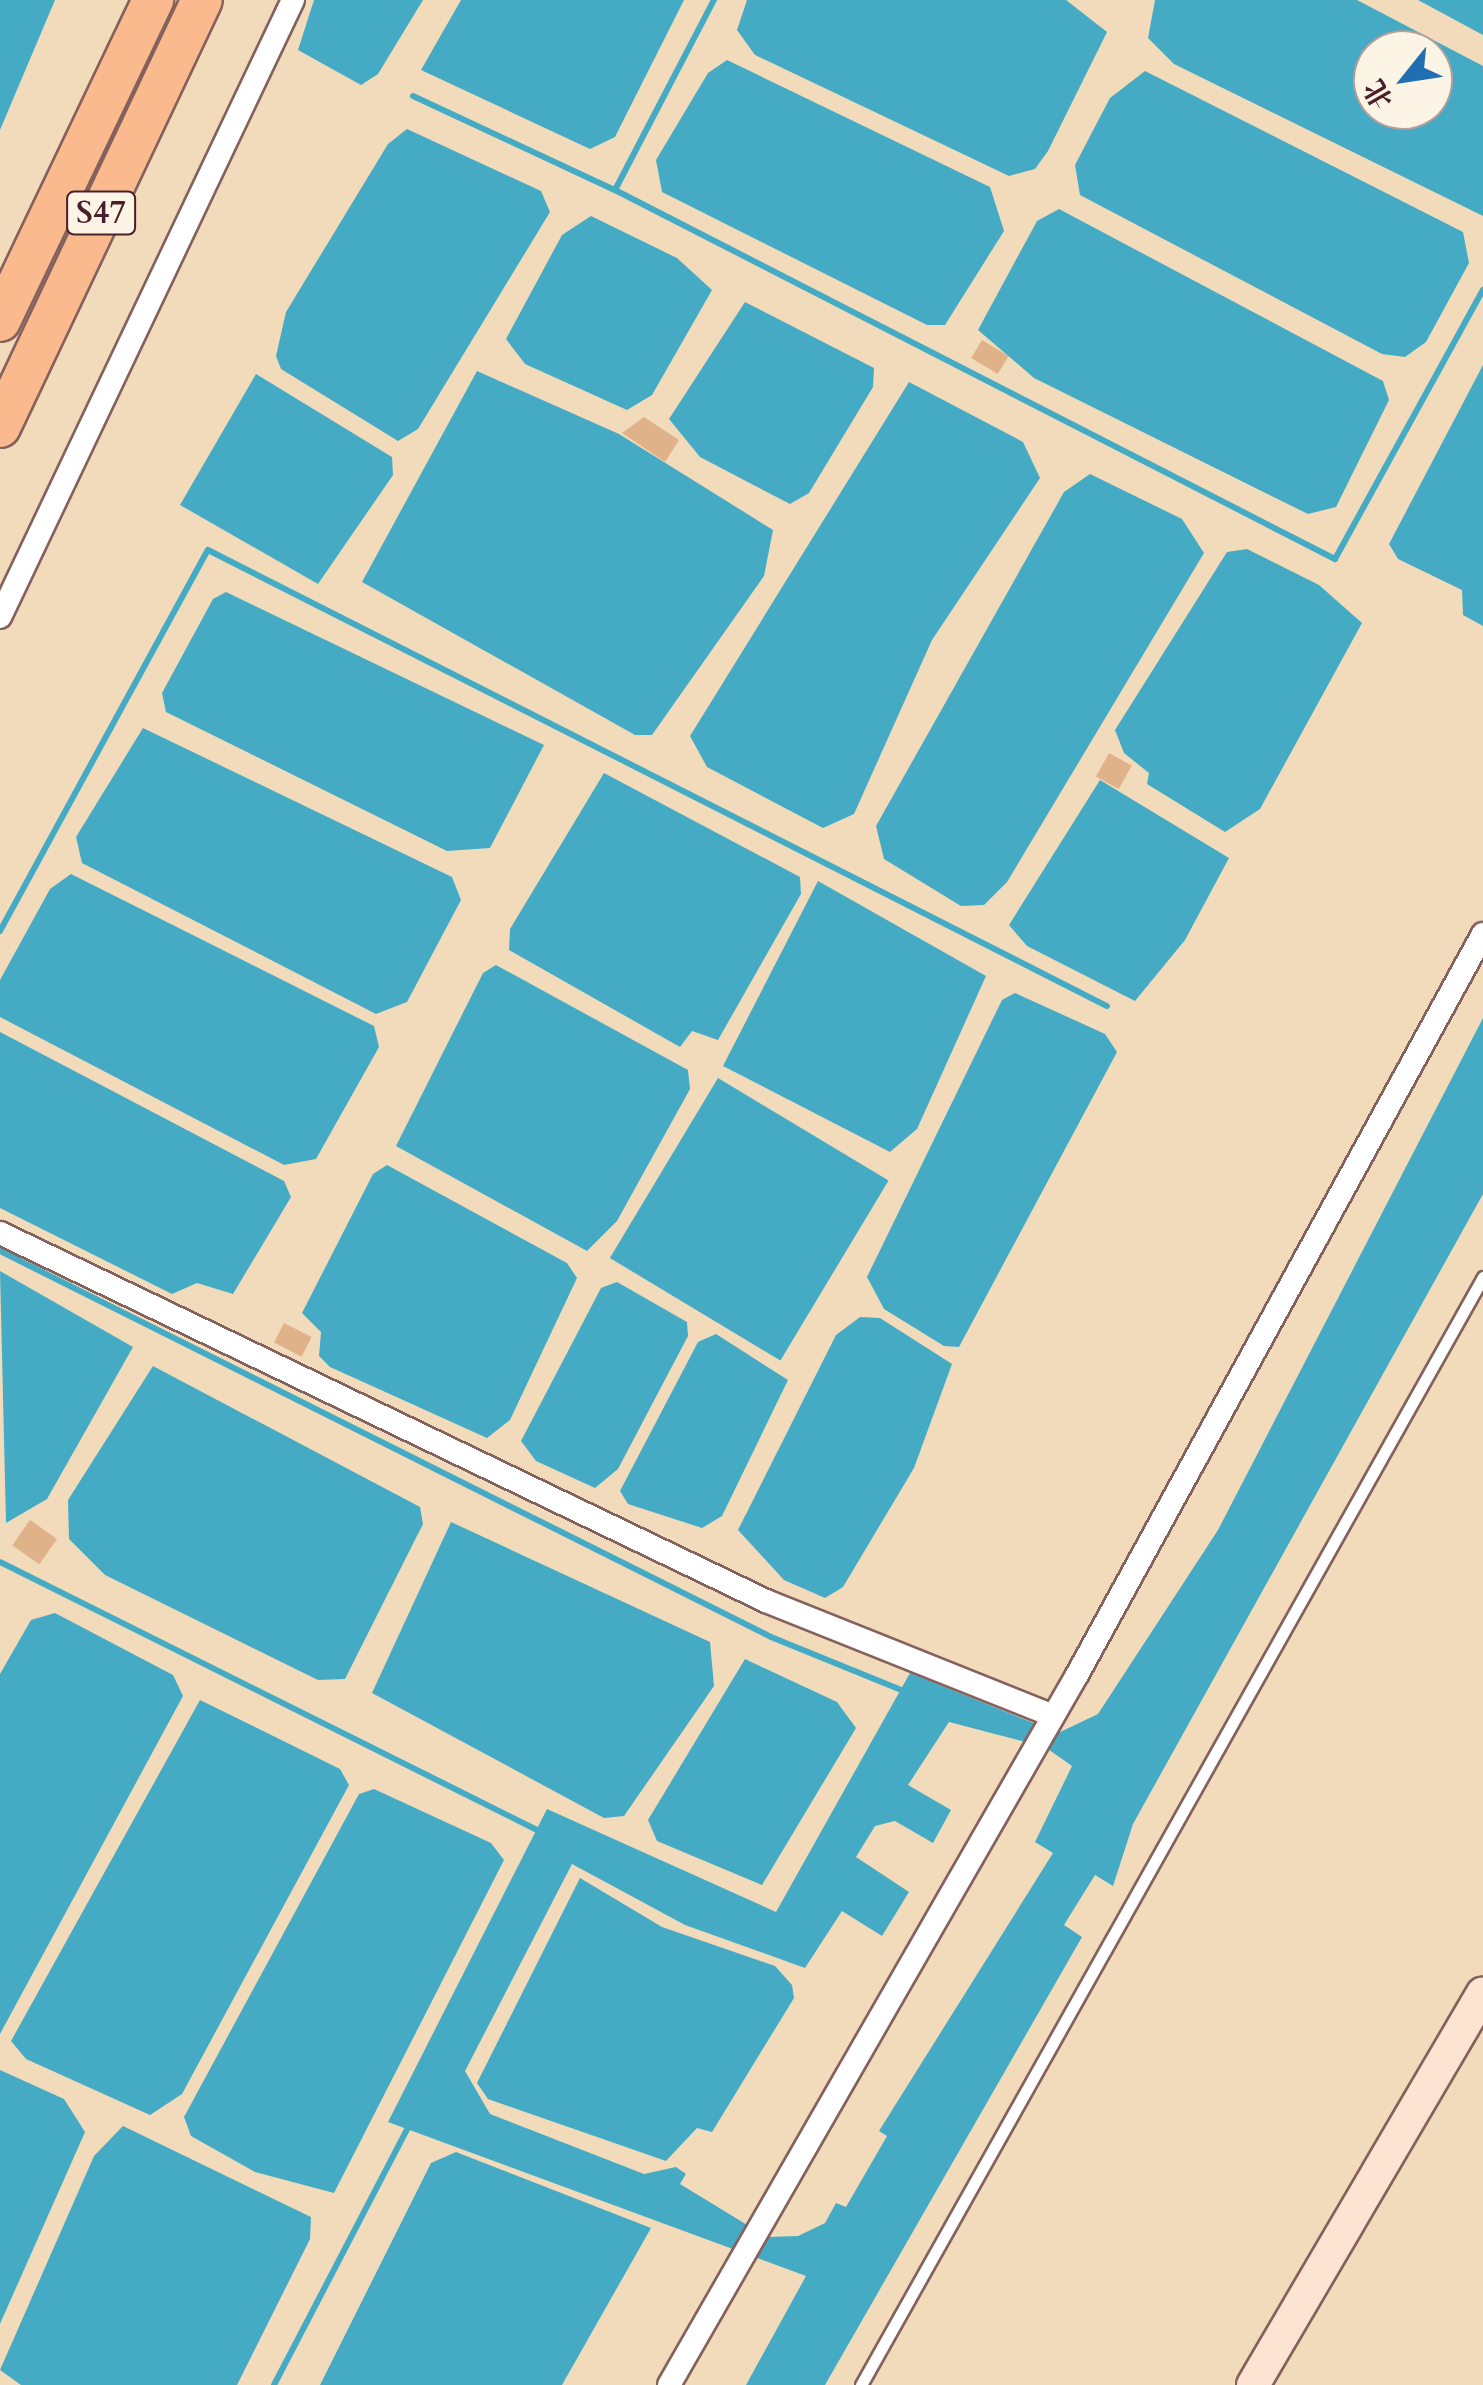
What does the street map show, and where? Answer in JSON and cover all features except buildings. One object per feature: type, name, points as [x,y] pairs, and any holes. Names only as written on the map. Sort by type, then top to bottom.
[{"type":"highway","name":"S47","points":[[0,321],[153,0]]},
{"type":"highway","name":"S47","points":[[0,427],[202,0]]},
{"type":"street","points":[[0,618],[293,0]]},
{"type":"street","points":[[668,2385],[1483,934]]},
{"type":"street","points":[[0,1233],[766,1601],[1048,1714]]},
{"type":"street","points":[[1253,2385],[1483,1994]]},
{"type":"lane","points":[[862,2385],[1483,1277]]},
{"type":"water","points":[[0,0],[55,0],[0,130]]},
{"type":"water","points":[[314,0],[423,0],[378,74],[361,85],[298,50]]},
{"type":"water","points":[[461,0],[684,0],[615,137],[590,149],[421,70]]},
{"type":"water","points":[[747,0],[1066,0],[1107,32],[1048,151],[1035,169],[1009,176],[755,55],[737,30]]},
{"type":"water","points":[[1155,0],[1357,0],[1414,30],[1353,30],[1353,130],[1453,130],[1453,50],[1483,66],[1483,216],[1174,64],[1148,38]]},
{"type":"water","points":[[1418,0],[1483,0],[1483,35]]},
{"type":"water","points":[[727,60],[990,187],[1004,231],[945,325],[927,325],[662,192],[656,160],[708,73]]},
{"type":"water","points":[[1145,71],[1463,232],[1469,263],[1426,342],[1405,357],[1382,354],[1080,195],[1075,165],[1110,98]]},
{"type":"water","points":[[407,129],[541,191],[550,212],[418,429],[398,441],[281,369],[276,356],[286,312],[388,144]]},
{"type":"water","points":[[1059,209],[1383,381],[1389,400],[1336,507],[1308,514],[1034,378],[978,330],[1037,221]]},
{"type":"water","points":[[591,216],[677,258],[712,290],[652,395],[627,410],[525,364],[506,339],[562,235]]},
{"type":"water","points":[[745,302],[874,368],[873,387],[809,493],[790,504],[700,457],[669,419]]},
{"type":"water","points":[[1483,365],[1483,626],[1463,615],[1462,590],[1398,559],[1389,544]]},
{"type":"water","points":[[477,371],[619,434],[773,530],[764,576],[652,735],[635,735],[362,582]]},
{"type":"water","points":[[256,374],[392,457],[393,475],[318,584],[180,505]]},
{"type":"water","points":[[909,382],[1023,442],[1040,478],[932,640],[854,814],[823,828],[707,767],[690,736]]},
{"type":"water","points":[[1090,474],[1182,519],[1204,553],[1007,882],[984,905],[961,906],[884,859],[876,826],[1064,492]]},
{"type":"water","points":[[1247,549],[1319,585],[1362,623],[1260,809],[1225,832],[1147,784],[1149,773],[1124,753],[1115,730],[1227,552]]},
{"type":"water","points":[[226,592],[544,745],[490,848],[447,851],[166,712],[162,693],[213,599]]},
{"type":"water","points":[[143,728],[452,877],[461,900],[407,1002],[376,1014],[82,863],[76,837]]},
{"type":"water","points":[[604,773],[800,877],[801,894],[718,1040],[692,1031],[680,1047],[509,950],[510,929]]},
{"type":"water","points":[[1100,780],[1229,858],[1185,940],[1135,1001],[1027,946],[1009,925]]},
{"type":"water","points":[[71,874],[374,1026],[379,1047],[316,1159],[284,1165],[0,1017],[0,980],[50,889]]},
{"type":"water","points":[[818,881],[986,976],[917,1129],[890,1152],[723,1066]]},
{"type":"water","points":[[496,965],[688,1070],[690,1089],[617,1221],[587,1251],[396,1146],[483,973]]},
{"type":"water","points":[[1015,993],[1105,1034],[1117,1052],[959,1347],[944,1346],[884,1309],[867,1277],[1002,1000]]},
{"type":"water","points":[[1483,1018],[1483,1194],[1133,1824],[1113,1886],[1095,1875],[1064,1925],[1082,1937],[825,2385],[746,2385],[806,2276],[388,2122],[547,1809],[776,1912],[910,1673],[1058,1733],[1098,1714],[1218,1530]],"holes":[[[949,1722],[1045,1747],[1072,1766],[1035,1842],[1053,1853],[879,2131],[887,2136],[846,2207],[836,2203],[825,2223],[798,2236],[767,2237],[680,2184],[686,2174],[676,2167],[644,2174],[490,2114],[465,2071],[572,1864],[685,1925],[805,1968],[842,1911],[882,1936],[909,1892],[856,1857],[875,1826],[895,1821],[933,1843],[951,1810],[908,1785]]]},
{"type":"water","points":[[0,1032],[284,1181],[291,1197],[233,1294],[197,1283],[172,1294],[0,1208]]},
{"type":"water","points":[[718,1078],[889,1180],[780,1360],[610,1258]]},
{"type":"water","points":[[387,1165],[567,1263],[577,1278],[510,1420],[487,1438],[330,1367],[319,1356],[321,1332],[302,1313],[373,1174]]},
{"type":"water","points":[[0,1271],[133,1347],[47,1499],[6,1523]]},
{"type":"water","points":[[617,1282],[687,1322],[688,1336],[618,1469],[595,1488],[536,1461],[521,1441],[601,1288]]},
{"type":"water","points":[[860,1317],[880,1318],[952,1364],[914,1468],[843,1587],[825,1598],[784,1580],[738,1530],[836,1335]]},
{"type":"water","points":[[716,1334],[788,1380],[722,1516],[702,1528],[628,1504],[620,1491],[698,1342]]},
{"type":"water","points":[[153,1366],[420,1507],[423,1524],[345,1679],[318,1680],[105,1575],[69,1539],[68,1500]]},
{"type":"water","points":[[451,1522],[710,1642],[714,1686],[624,1816],[604,1818],[372,1693]]},
{"type":"water","points":[[55,1613],[173,1675],[183,1696],[0,2034],[0,1674],[31,1620]]},
{"type":"water","points":[[745,1659],[837,1702],[856,1728],[762,1885],[657,1841],[648,1820]]},
{"type":"water","points":[[200,1700],[340,1769],[349,1785],[182,2094],[150,2115],[26,2059],[11,2041]]},
{"type":"water","points":[[374,1789],[491,1843],[504,1860],[334,2193],[255,2172],[191,2136],[184,2117],[359,1794]]},
{"type":"water","points":[[580,1878],[662,1927],[775,1966],[792,1985],[794,1998],[712,2132],[697,2128],[666,2161],[488,2099],[477,2083]]},
{"type":"water","points":[[0,2070],[64,2099],[85,2132],[0,2324]]},
{"type":"water","points":[[123,2126],[311,2217],[310,2239],[237,2385],[21,2385],[0,2370],[94,2156]]},
{"type":"water","points":[[456,2152],[651,2228],[562,2385],[320,2385],[431,2163]]},
{"type":"waterway","points":[[615,190],[714,0]]},
{"type":"waterway","points":[[413,96],[615,190],[1335,559],[1483,290]]},
{"type":"waterway","points":[[0,931],[208,550],[1107,1006]]},
{"type":"waterway","points":[[0,1251],[771,1637],[904,1691]]},
{"type":"waterway","points":[[0,1562],[543,1833]]},
{"type":"waterway","points":[[274,2385],[410,2124]]}]
